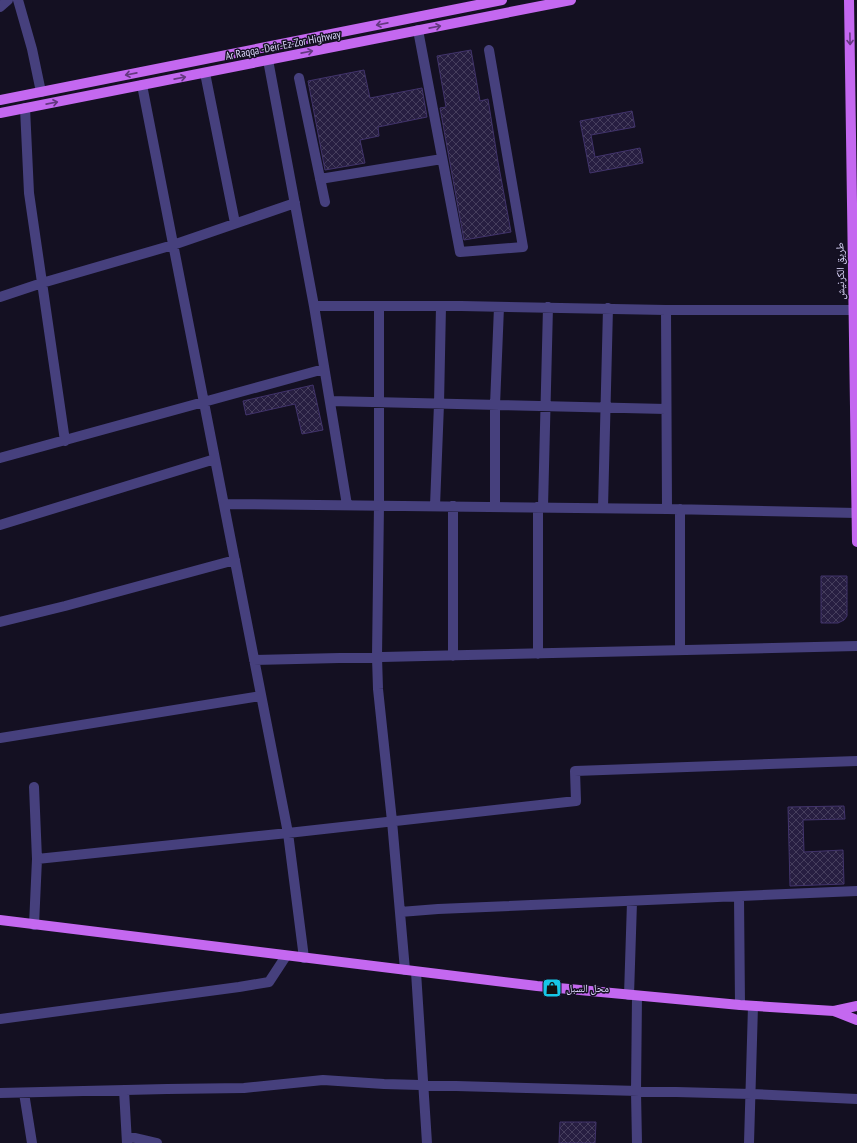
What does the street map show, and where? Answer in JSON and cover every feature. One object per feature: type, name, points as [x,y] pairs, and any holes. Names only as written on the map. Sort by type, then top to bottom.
[{"type":"main road","name":"Ar Raqqa -Deir-Ez-Zor Highway","points":[[0,100],[502,0]]},
{"type":"main road","name":"Ar Raqqa -Deir-Ez-Zor Highway","points":[[0,113],[571,0]]},
{"type":"main road","name":"طريق الكرنيش","points":[[849,0],[855,310],[857,542]]},
{"type":"main road","points":[[0,920],[537,986],[753,1006],[834,1011],[857,1006]]},
{"type":"main road","points":[[834,1011],[857,1020]]},
{"type":"street","points":[[0,7],[8,0]]},
{"type":"street","points":[[18,0],[32,49],[41,92]]},
{"type":"street","points":[[418,30],[460,252],[523,247],[489,50]]},
{"type":"street","points":[[268,60],[314,306],[347,505]]},
{"type":"street","points":[[205,73],[235,223]]},
{"type":"street","points":[[299,78],[325,202]]},
{"type":"street","points":[[142,85],[288,833],[304,958]]},
{"type":"street","points":[[25,108],[29,193],[65,441]]},
{"type":"street","points":[[320,179],[442,159]]},
{"type":"street","points":[[0,297],[42,283],[173,245],[294,203]]},
{"type":"street","points":[[314,306],[441,306],[666,310],[855,310]]},
{"type":"street","points":[[379,306],[378,689],[392,822],[405,970]]},
{"type":"street","points":[[435,506],[441,306]]},
{"type":"street","points":[[495,506],[495,405],[499,307]]},
{"type":"street","points":[[538,654],[541,507],[546,406],[548,308]]},
{"type":"street","points":[[603,508],[608,308]]},
{"type":"street","points":[[666,310],[667,508]]},
{"type":"street","points":[[0,458],[324,369]]},
{"type":"street","points":[[330,401],[666,409]]},
{"type":"street","points":[[0,525],[215,459]]},
{"type":"street","points":[[224,504],[667,508],[857,513]]},
{"type":"street","points":[[453,506],[453,656]]},
{"type":"street","points":[[680,509],[680,650]]},
{"type":"street","points":[[0,622],[235,560]]},
{"type":"street","points":[[254,660],[857,646]]},
{"type":"street","points":[[0,738],[261,696]]},
{"type":"street","points":[[37,858],[288,833],[576,801],[575,771],[857,761]]},
{"type":"street","points":[[34,787],[37,858],[34,925]]},
{"type":"street","points":[[400,912],[438,909],[632,902],[857,891]]},
{"type":"street","points":[[739,897],[740,1005]]},
{"type":"street","points":[[632,902],[637,1143]]},
{"type":"street","points":[[0,1019],[269,982],[286,956]]},
{"type":"street","points":[[416,972],[427,1143]]},
{"type":"street","points":[[749,1143],[753,1006]]},
{"type":"street","points":[[0,1093],[244,1088],[323,1080],[384,1084],[751,1094],[857,1099]]},
{"type":"street","points":[[124,1090],[127,1139],[158,1143]]},
{"type":"street","points":[[24,1093],[32,1143]]},
{"type":"building","points":[[471,50],[480,101],[488,99],[511,232],[464,240],[440,108],[446,107],[437,56]]},
{"type":"building","points":[[364,70],[370,98],[422,88],[427,117],[378,127],[379,136],[360,140],[365,163],[325,170],[308,81]]},
{"type":"building","points":[[632,111],[635,127],[591,135],[595,157],[640,148],[643,163],[590,173],[580,121]]},
{"type":"building","points":[[313,385],[323,430],[302,434],[295,404],[246,415],[243,401]]},
{"type":"building","points":[[821,576],[847,576],[847,616],[844,620],[838,623],[821,623]]},
{"type":"building","points":[[844,806],[845,819],[803,820],[804,852],[843,850],[844,884],[790,886],[788,807]]},
{"type":"building","points":[[560,1122],[596,1122],[595,1143],[559,1143]]},
{"type":"place","name":"محل السبل","points":[[552,988]]}]
